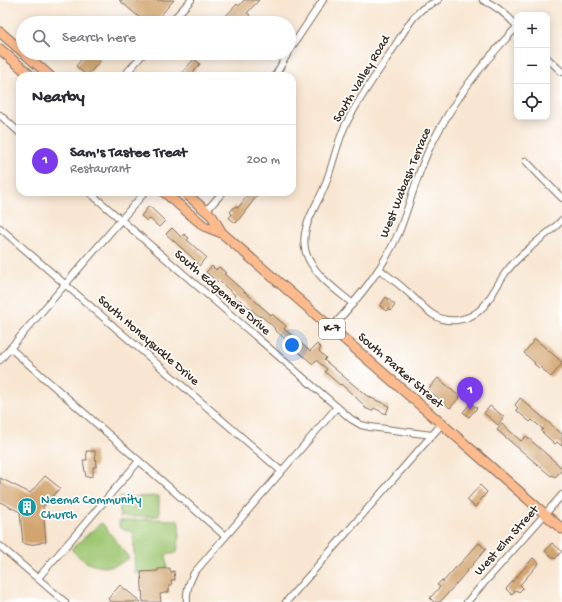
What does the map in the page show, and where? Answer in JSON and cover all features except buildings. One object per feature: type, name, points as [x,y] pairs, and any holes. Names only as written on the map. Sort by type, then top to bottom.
[{"type":"highway","points":[[0,32],[16,47]]},
{"type":"highway","points":[[0,49],[26,72]]},
{"type":"highway","points":[[31,60],[45,72]]},
{"type":"highway","name":"South Parker Street","points":[[169,196],[204,226],[222,233]]},
{"type":"highway","name":"South Parker Street","points":[[189,196],[212,216],[222,233],[562,529]]},
{"type":"street","points":[[176,16],[191,0]]},
{"type":"street","points":[[296,40],[323,0]]},
{"type":"street","name":"South Valley Road","points":[[353,304],[316,272],[310,263],[306,253],[304,237],[306,225],[323,189],[340,137],[353,111],[414,17],[422,9],[438,0]]},
{"type":"street","points":[[483,0],[497,7],[514,23]]},
{"type":"street","name":"West Wabash Terrace","points":[[331,328],[365,289],[390,250],[422,165],[440,127],[456,101],[478,71],[514,29]]},
{"type":"street","points":[[127,72],[138,60]]},
{"type":"street","points":[[277,72],[284,60]]},
{"type":"street","points":[[550,61],[562,72]]},
{"type":"street","points":[[0,115],[16,129]]},
{"type":"street","points":[[526,161],[562,198]]},
{"type":"street","name":"South Edgemere Drive","points":[[94,196],[351,419],[361,425],[370,427],[432,435]]},
{"type":"street","points":[[0,360],[142,196]]},
{"type":"street","points":[[206,211],[219,196]]},
{"type":"street","points":[[379,268],[432,314],[444,319],[464,319],[478,312],[484,306],[506,272],[529,248],[562,220]]},
{"type":"street","name":"South Honeysuckle Drive","points":[[0,229],[281,471]]},
{"type":"street","points":[[10,348],[226,536]]},
{"type":"street","points":[[188,602],[188,587],[194,573],[337,407]]},
{"type":"street","points":[[286,602],[442,424]]},
{"type":"street","points":[[38,578],[139,461]]},
{"type":"street","name":"West Elm Street","points":[[468,602],[562,495]]},
{"type":"street","points":[[0,546],[65,602]]},
{"type":"green space","points":[[159,496],[159,516],[120,517],[119,497]]},
{"type":"green space","points":[[147,519],[178,520],[180,532],[177,552],[166,555],[167,569],[135,573],[133,532],[119,527],[119,521]]},
{"type":"green space","points":[[101,523],[129,558],[114,566],[106,567],[91,564],[84,561],[71,549]]},
{"type":"place","name":"Sam's Tastee Treat","points":[[470,410]]},
{"type":"place","name":"Neema Community Church","points":[[27,507]]}]
